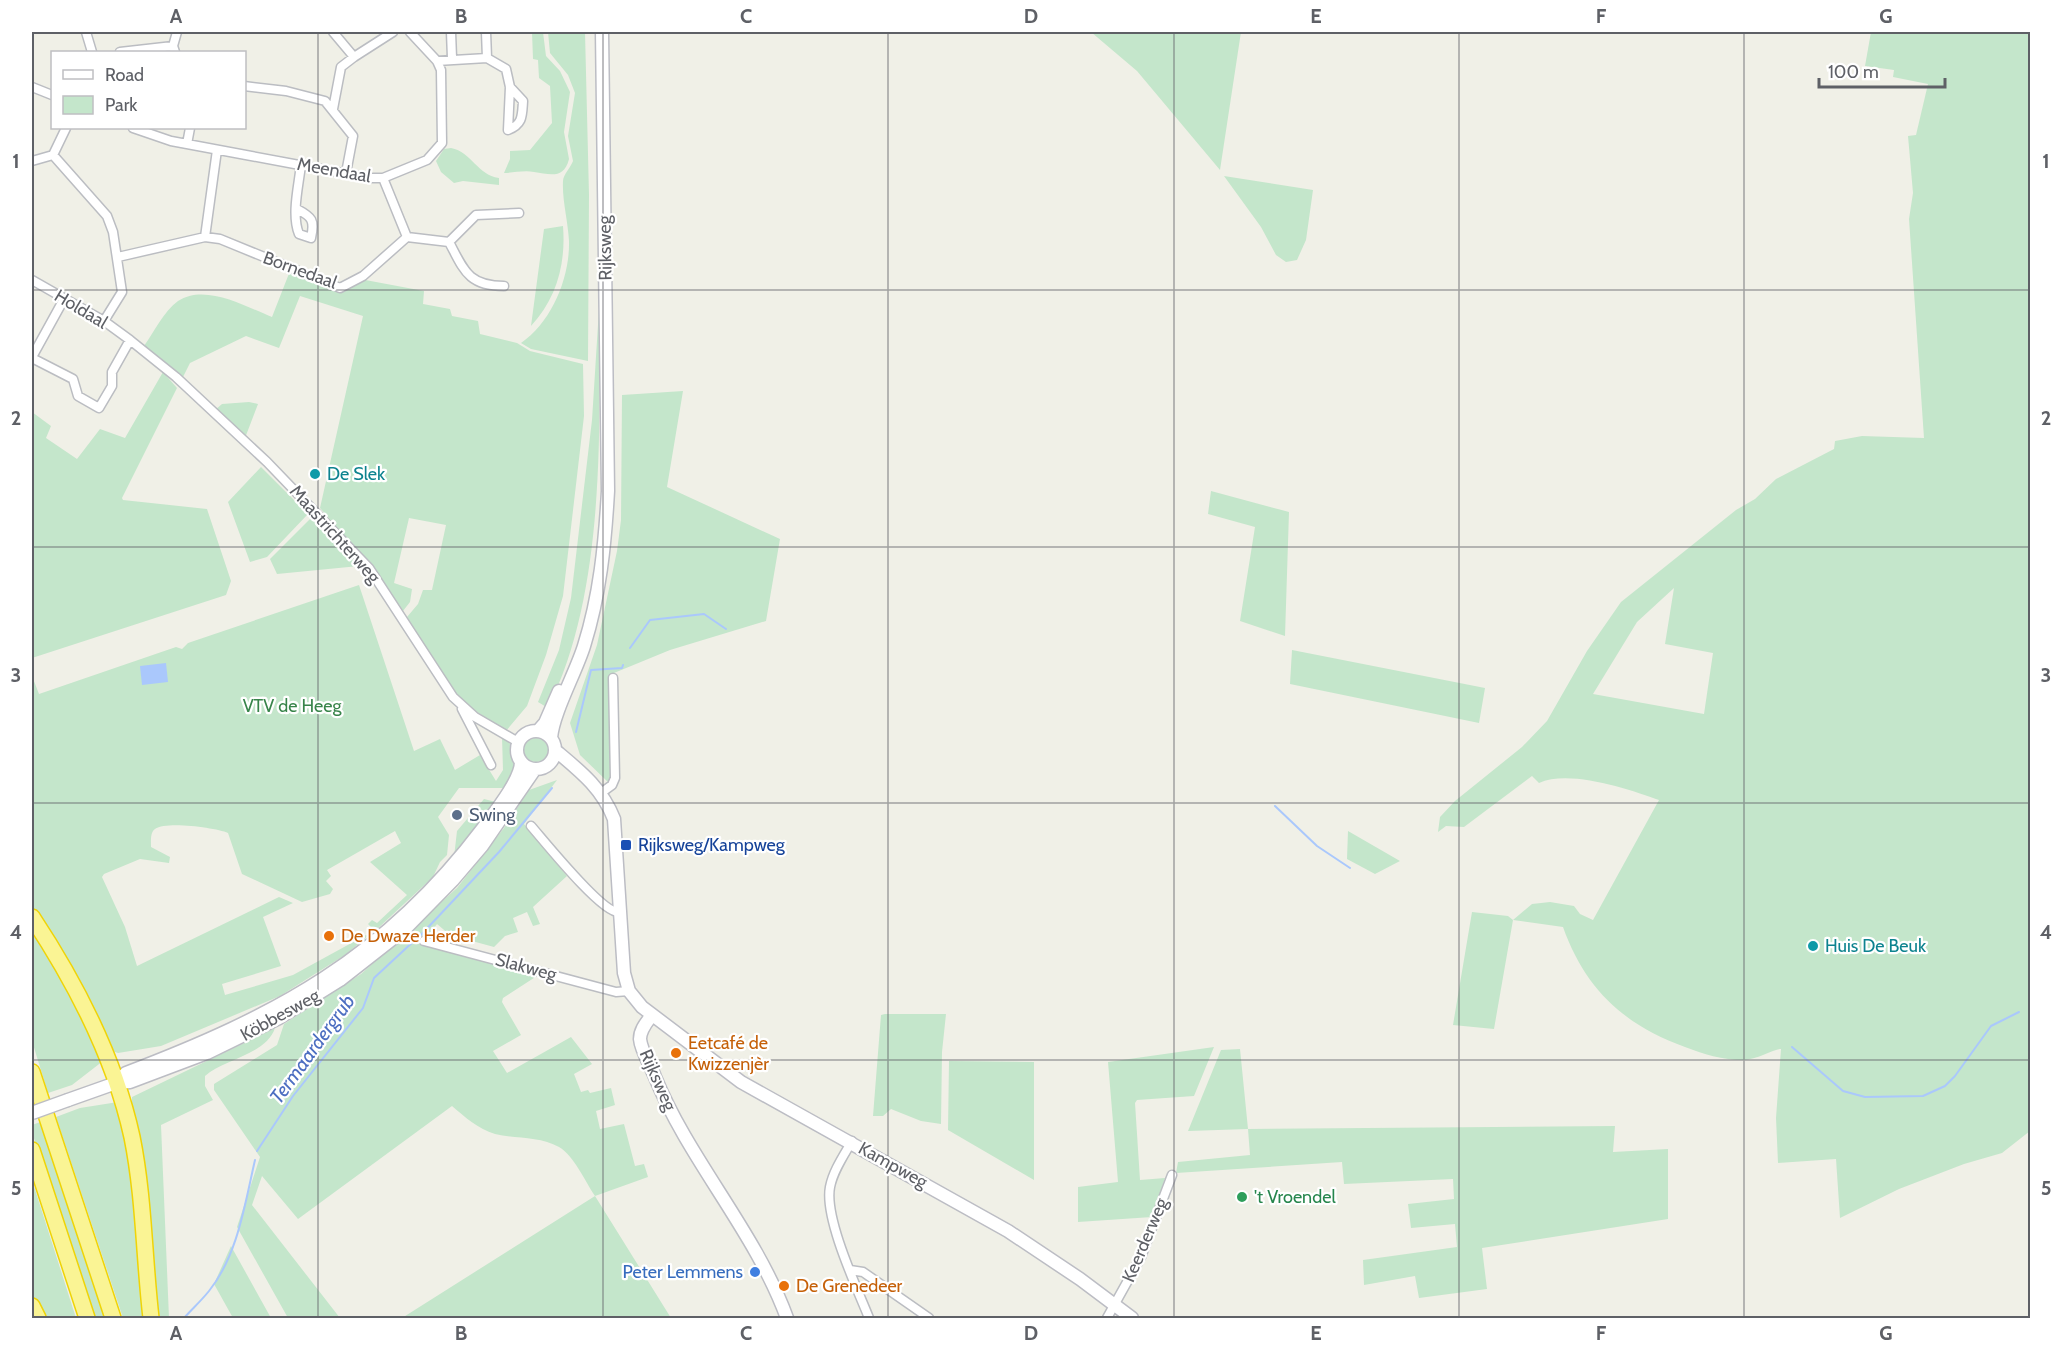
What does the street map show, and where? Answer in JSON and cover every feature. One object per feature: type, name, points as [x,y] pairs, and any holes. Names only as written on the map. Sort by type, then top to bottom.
[{"type":"highway","points":[[32,917],[78,997],[116,1083],[126,1113],[136,1162],[151,1318]]},
{"type":"highway","points":[[32,1072],[113,1318]]},
{"type":"highway","points":[[32,1150],[87,1318]]},
{"type":"highway","points":[[32,1306],[38,1318]]},
{"type":"main road","name":"Rijksweg","points":[[553,744],[584,646],[597,594],[606,536],[602,32]]},
{"type":"main road","name":"Rijksweg","points":[[538,731],[545,723],[563,682],[584,623],[596,565],[607,465]]},
{"type":"main road","points":[[590,780],[560,765],[550,763],[535,769],[521,762],[517,752],[518,742],[526,733],[538,731],[590,780],[601,793],[615,825],[618,912],[624,974],[629,992],[652,1014]]},
{"type":"main road","points":[[550,763],[553,744]]},
{"type":"main road","name":"Köbbesweg","points":[[277,1013],[354,958],[420,901],[453,865],[486,823],[519,772],[521,762]]},
{"type":"main road","name":"Köbbesweg","points":[[32,1113],[116,1083],[130,1082],[207,1053],[353,971],[426,908],[477,852],[535,769]]},
{"type":"main road","name":"Rijksweg","points":[[652,1014],[642,1029],[640,1038],[661,1091],[684,1136],[746,1233],[787,1318]]},
{"type":"main road","name":"Kampweg","points":[[652,1014],[736,1079],[852,1141],[1008,1231],[1132,1318]]},
{"type":"street","points":[[86,32],[92,51]]},
{"type":"street","points":[[138,51],[174,49],[177,32]]},
{"type":"street","points":[[333,32],[354,57]]},
{"type":"street","points":[[333,110],[341,67],[393,32]]},
{"type":"street","points":[[410,32],[437,61],[452,58],[487,58],[506,69],[510,87]]},
{"type":"street","points":[[451,32],[452,58]]},
{"type":"street","points":[[486,32],[487,58]]},
{"type":"street","name":"Meendaal","points":[[136,129],[160,138],[217,150],[383,178],[427,160],[442,143],[441,70],[437,61]]},
{"type":"street","points":[[246,86],[286,91],[325,101],[353,136],[346,173]]},
{"type":"street","points":[[32,87],[51,95]]},
{"type":"street","points":[[32,161],[53,155],[66,129]]},
{"type":"street","points":[[187,144],[189,129]]},
{"type":"street","points":[[205,237],[217,150]]},
{"type":"street","points":[[53,155],[107,216],[118,257],[122,292],[104,321]]},
{"type":"street","points":[[297,209],[301,164]]},
{"type":"street","points":[[383,178],[407,237],[449,242]]},
{"type":"street","points":[[449,242],[476,215],[519,213]]},
{"type":"street","name":"Bornedaal","points":[[118,257],[205,237],[220,238],[340,288],[363,276],[407,237]]},
{"type":"street","points":[[449,242],[472,280],[486,286],[504,286]]},
{"type":"street","name":"Holdaal","points":[[32,280],[104,321],[130,340]]},
{"type":"street","points":[[64,298],[32,358],[73,379],[78,396],[99,408],[112,386],[112,372],[130,340]]},
{"type":"street","name":"Maastrichterweg","points":[[130,340],[193,393],[298,492],[351,547],[393,602],[444,685],[459,704],[475,717],[518,742]]},
{"type":"street","points":[[601,793],[612,785],[615,778],[613,678]]},
{"type":"street","points":[[459,704],[491,765]]},
{"type":"street","points":[[531,826],[597,900],[612,912],[618,912]]},
{"type":"street","name":"Slakweg","points":[[424,941],[616,992],[629,992]]},
{"type":"street","points":[[852,1141],[830,1185],[831,1213],[869,1318]]},
{"type":"street","name":"Keerderweg","points":[[1107,1318],[1141,1257],[1172,1175]]},
{"type":"street","points":[[850,1270],[863,1272],[929,1318]]},
{"type":"green space","points":[[532,32],[543,32],[546,56],[560,71],[570,92],[564,132],[569,159],[564,170],[555,174],[526,171],[504,173],[510,159],[510,151],[530,150],[552,123],[550,86],[539,78],[538,60],[533,59]]},
{"type":"green space","points":[[548,32],[585,32],[589,195],[588,361],[531,349],[521,343],[542,323],[557,298],[568,255],[569,241],[563,181],[573,161],[568,136],[575,93],[568,75],[550,53]]},
{"type":"green space","points":[[1091,32],[1241,32],[1220,170],[1137,71]]},
{"type":"green space","points":[[1871,32],[2030,32],[2030,1131],[2002,1153],[1964,1164],[1899,1189],[1840,1218],[1836,1159],[1778,1163],[1776,1118],[1781,1049],[1748,1060],[1728,1059],[1692,1050],[1643,1028],[1609,1002],[1595,986],[1572,949],[1563,927],[1513,920],[1532,904],[1550,902],[1574,906],[1580,914],[1593,920],[1659,800],[1599,782],[1566,778],[1539,783],[1532,776],[1464,827],[1446,826],[1438,832],[1440,817],[1455,801],[1522,747],[1547,721],[1587,651],[1621,602],[1736,510],[1755,499],[1776,479],[1834,449],[1835,441],[1862,436],[1924,438],[1909,219],[1913,193],[1908,136],[1916,135],[1928,84],[1893,77],[1894,70],[1865,66]],"holes":[[[1674,588],[1665,644],[1713,653],[1704,714],[1593,694],[1637,622]]]},
{"type":"green space","points":[[451,148],[464,154],[485,173],[499,178],[499,185],[463,181],[454,183],[441,172],[436,161],[444,149]]},
{"type":"green space","points":[[1224,176],[1313,190],[1306,240],[1297,260],[1286,262],[1276,255],[1261,227]]},
{"type":"green space","points":[[563,226],[563,253],[558,279],[547,304],[531,326],[544,229]]},
{"type":"green space","points":[[290,271],[336,289],[360,279],[424,291],[423,304],[450,309],[452,316],[478,321],[480,334],[517,343],[530,351],[583,364],[584,416],[563,596],[546,655],[527,706],[506,731],[463,703],[449,686],[407,617],[418,604],[423,590],[432,590],[446,525],[409,518],[394,583],[412,589],[410,602],[403,611],[378,575],[320,508],[363,316],[300,296],[279,348],[246,336],[190,363],[182,379],[144,346],[168,310],[178,301],[189,296],[201,294],[226,298],[272,317]]},
{"type":"green space","points":[[599,309],[598,460],[589,565],[580,615],[567,663],[548,708],[538,702],[559,650],[571,598],[592,420]]},
{"type":"green space","points":[[163,372],[177,388],[122,498],[123,500],[207,509],[231,581],[226,595],[32,658],[32,412],[51,426],[46,438],[77,459],[100,429],[125,438]]},
{"type":"green space","points":[[683,391],[667,487],[780,539],[766,621],[670,650],[614,673],[610,677],[612,775],[610,784],[580,755],[570,723],[597,645],[617,551],[621,520],[622,395]]},
{"type":"green space","points":[[249,402],[258,404],[245,438],[215,410],[222,404]]},
{"type":"green space","points":[[261,467],[308,514],[267,557],[250,562],[228,502]]},
{"type":"green space","points":[[1211,491],[1289,512],[1285,636],[1240,621],[1255,527],[1208,514]]},
{"type":"green space","points":[[312,517],[359,566],[277,574],[270,559]]},
{"type":"green space","name":"VTV de Heeg","points":[[359,585],[414,751],[440,739],[455,770],[480,755],[496,781],[503,770],[502,737],[513,746],[517,764],[506,788],[459,788],[438,817],[449,835],[447,855],[440,862],[433,877],[375,931],[368,924],[372,920],[377,923],[407,895],[370,862],[401,843],[395,831],[327,870],[331,876],[326,881],[333,889],[330,894],[302,902],[242,874],[228,833],[203,827],[180,825],[153,830],[151,847],[170,857],[169,863],[140,859],[104,874],[102,877],[125,927],[137,966],[279,897],[293,903],[263,917],[281,966],[222,984],[225,995],[293,975],[366,935],[368,936],[345,955],[280,996],[161,1046],[118,1053],[112,1051],[61,951],[32,907],[32,676],[39,694],[176,647],[182,649],[188,643]]},
{"type":"green space","points":[[1292,650],[1485,688],[1479,723],[1290,684]]},
{"type":"green space","points":[[536,738],[541,739],[547,745],[547,755],[541,761],[536,762],[531,761],[525,755],[524,750],[525,745],[531,739]]},
{"type":"green space","points":[[557,780],[524,824],[567,876],[533,907],[540,924],[533,926],[527,912],[513,918],[518,932],[505,936],[494,947],[450,935],[437,924],[422,944],[540,974],[503,998],[502,1002],[521,1035],[493,1051],[507,1073],[571,1037],[592,1064],[574,1074],[581,1092],[588,1090],[590,1093],[611,1088],[615,1105],[596,1111],[600,1129],[624,1124],[635,1166],[644,1164],[648,1177],[595,1196],[574,1163],[559,1147],[544,1141],[489,1132],[452,1106],[298,1219],[262,1176],[252,1205],[340,1318],[288,1318],[237,1227],[260,1157],[214,1090],[214,1084],[277,1045],[284,1024],[361,974],[457,888],[504,828],[529,790]]},
{"type":"green space","points":[[484,799],[496,802],[454,857],[457,831]]},
{"type":"green space","points":[[1348,831],[1400,861],[1375,874],[1347,859]]},
{"type":"green space","points":[[1472,912],[1508,916],[1513,920],[1494,1029],[1453,1025]]},
{"type":"green space","points":[[32,928],[52,957],[103,1061],[72,1085],[48,1093],[32,1041]]},
{"type":"green space","points":[[946,1014],[942,1052],[941,1124],[921,1121],[891,1109],[883,1116],[873,1116],[881,1015]]},
{"type":"green space","points":[[275,1028],[270,1037],[254,1051],[205,1076],[205,1086],[213,1100],[161,1125],[169,1318],[158,1318],[141,1145],[132,1108],[132,1097]]},
{"type":"green space","points":[[1214,1047],[1194,1096],[1137,1100],[1135,1103],[1140,1180],[1165,1178],[1152,1217],[1078,1222],[1078,1187],[1118,1182],[1108,1062]]},
{"type":"green space","points":[[1240,1049],[1248,1129],[1188,1131],[1221,1050]]},
{"type":"green space","points":[[949,1061],[1034,1062],[1034,1180],[948,1130]]},
{"type":"green space","points":[[118,1102],[128,1133],[149,1318],[123,1318],[56,1117],[80,1108]]},
{"type":"green space","points":[[43,1121],[108,1318],[91,1318],[32,1132],[32,1125]]},
{"type":"green space","points":[[1615,1126],[1613,1152],[1668,1149],[1668,1219],[1482,1248],[1487,1289],[1419,1298],[1415,1276],[1364,1285],[1363,1260],[1457,1247],[1455,1224],[1411,1228],[1408,1204],[1454,1199],[1453,1179],[1344,1184],[1342,1162],[1176,1173],[1178,1162],[1250,1155],[1248,1129]]},
{"type":"green space","points":[[32,1180],[76,1318],[40,1318],[32,1303]]},
{"type":"green space","points":[[595,1196],[671,1318],[402,1318]]},
{"type":"green space","points":[[231,1246],[271,1318],[233,1318],[214,1284]]},
{"type":"water","points":[[166,663],[168,682],[142,685],[140,666]]},
{"type":"waterway","name":"Termaardergrub","points":[[630,648],[650,620],[704,614],[726,629]]},
{"type":"waterway","name":"Termaardergrub","points":[[576,732],[591,670],[622,668],[623,665]]},
{"type":"waterway","name":"Termaardergrub","points":[[418,938],[499,852],[552,788]]},
{"type":"waterway","name":"Termaardergrub","points":[[1275,806],[1317,846],[1350,868]]},
{"type":"waterway","name":"Termaardergrub","points":[[257,1151],[293,1096],[363,1008],[374,978],[416,939]]},
{"type":"waterway","name":"Termaardergrub","points":[[1792,1047],[1843,1091],[1865,1097],[1923,1096],[1945,1086],[1955,1076],[1991,1026],[2019,1012]]},
{"type":"waterway","name":"Termaardergrub","points":[[184,1318],[209,1291],[227,1261],[244,1211],[255,1160]]},
{"type":"place","name":"De Slek","points":[[315,474]]},
{"type":"place","name":"Swing","points":[[457,815]]},
{"type":"place","name":"Rijksweg/Kampweg","points":[[626,845]]},
{"type":"place","name":"De Dwaze Herder","points":[[329,936]]},
{"type":"place","name":"Huis De Beuk","points":[[1813,946]]},
{"type":"place","name":"Eetcafé de Kwizzenjèr","points":[[676,1053]]},
{"type":"place","name":"'t Vroendel","points":[[1242,1197]]},
{"type":"place","name":"Peter Lemmens","points":[[755,1272]]},
{"type":"place","name":"De Grenedeer","points":[[784,1286]]}]
